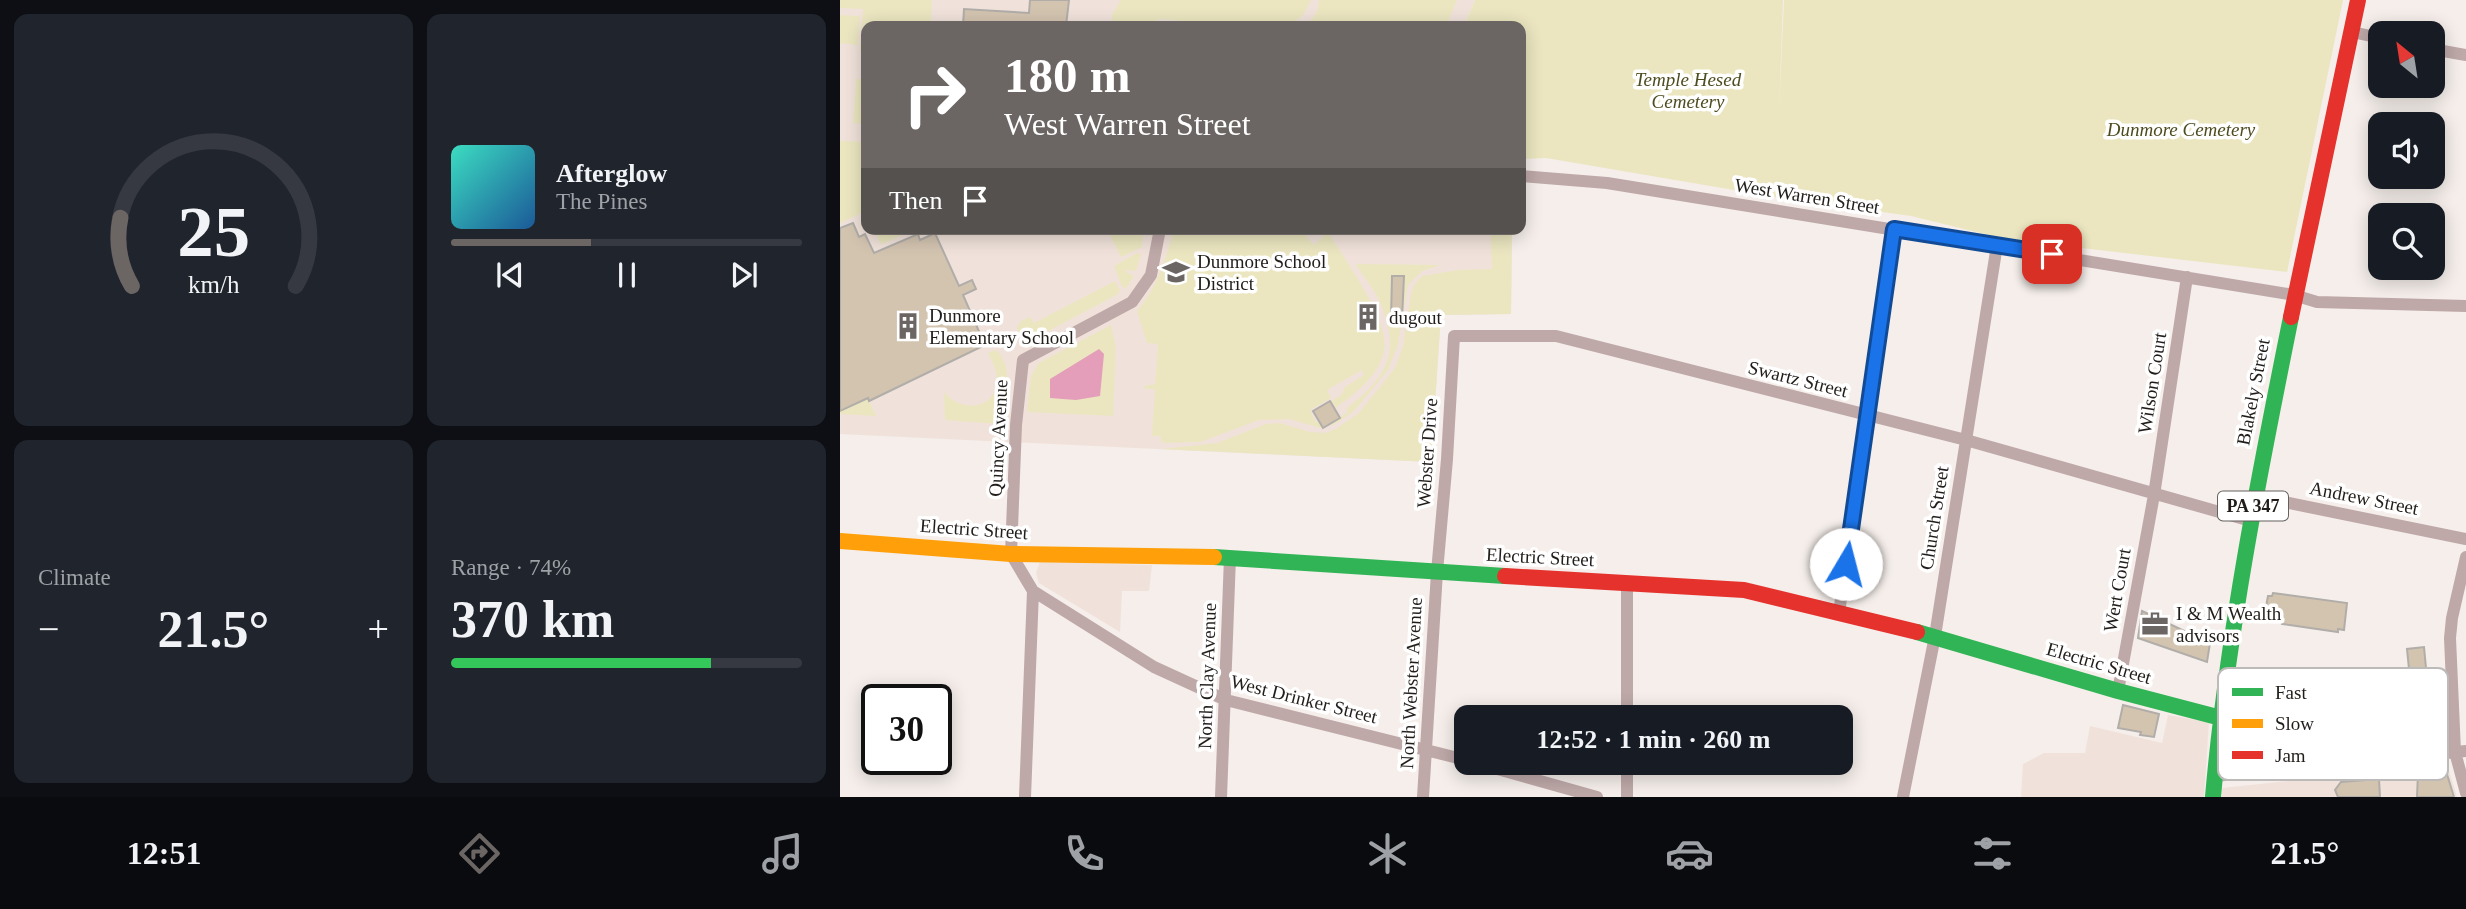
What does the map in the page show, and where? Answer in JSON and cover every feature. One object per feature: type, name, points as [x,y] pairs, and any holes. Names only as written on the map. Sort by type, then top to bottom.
[{"type":"street","name":"Blakely Street","points":[[2229,668],[2255,496],[2294,295],[2358,0]]},
{"type":"street","points":[[2351,32],[2368,36]]},
{"type":"street","points":[[2445,51],[2466,55]]},
{"type":"street","name":"West Warren Street","points":[[1526,176],[1607,183],[1997,245],[2294,295],[2317,302],[2466,306]]},
{"type":"street","points":[[1839,613],[1894,229]]},
{"type":"street","name":"Quincy Avenue","points":[[1011,554],[1016,425],[1023,360],[1132,302],[1151,275],[1159,235]]},
{"type":"street","name":"Church Street","points":[[1903,797],[1935,636],[1997,245]]},
{"type":"street","name":"Wilson Court","points":[[2154,495],[2187,277]]},
{"type":"street","name":"Swartz Street","points":[[1454,336],[1556,337],[1966,440],[2251,521]]},
{"type":"street","name":"Webster Drive","points":[[1437,572],[1454,336]]},
{"type":"street","name":"Wert Court","points":[[2118,691],[2154,495]]},
{"type":"street","name":"Andrew Street","points":[[2255,496],[2466,539]]},
{"type":"street","name":"Electric Street","points":[[840,541],[1011,554],[1230,557],[1744,590],[1935,636],[2218,718]]},
{"type":"street","name":"West Drinker Street","points":[[1011,554],[1033,591],[1154,667],[1226,700],[1454,757]]},
{"type":"street","name":"North Clay Avenue","points":[[1221,797],[1230,557]]},
{"type":"street","points":[[2466,557],[2452,618],[2451,638],[2466,793]]},
{"type":"street","name":"North Webster Avenue","points":[[1423,797],[1437,572]]},
{"type":"street","points":[[1627,583],[1627,705]]},
{"type":"street","points":[[1025,797],[1033,591]]},
{"type":"street","name":"Blakely Street","points":[[2213,797],[2218,748]]},
{"type":"street","points":[[1519,775],[1597,797]]},
{"type":"street","points":[[1627,775],[1627,797]]},
{"type":"shaded area","name":"Dunmore School District","points":[[840,0],[1475,0],[1466,21],[861,21],[861,235],[1512,235],[1511,314],[1441,315],[1431,462],[840,434]]},
{"type":"shaded area","points":[[1099,349],[1104,354],[1100,396],[1076,400],[1050,398],[1050,379]]},
{"type":"shaded area","points":[[1040,562],[1152,565],[1149,591],[1122,591],[1120,632],[1039,583],[1036,573]]},
{"type":"shaded area","points":[[2168,715],[2209,722],[2204,797],[2021,797],[2023,764],[2044,753],[2085,753],[2090,726],[2162,743]]},
{"type":"shaded area","points":[[2448,767],[2457,797],[2222,797],[2222,788],[2297,780],[2448,780]]},
{"type":"green space","points":[[840,0],[932,0],[931,21],[862,21],[863,9],[840,8]]},
{"type":"green space","points":[[1121,0],[1311,0],[1303,15],[1296,21],[1113,21],[1112,15]]},
{"type":"green space","points":[[1319,0],[1457,0],[1448,21],[1310,21],[1318,8]]},
{"type":"green space","name":"Dunmore Cemetery","points":[[1475,0],[1783,0],[1779,112],[1784,0],[2343,0],[2287,272],[2005,239],[1911,216],[1775,197],[1546,158],[1526,159],[1526,21],[1466,21]]},
{"type":"green space","points":[[840,15],[860,16],[858,45],[840,43]]},
{"type":"green space","points":[[856,79],[861,79],[861,124],[853,123]]},
{"type":"green space","points":[[840,141],[861,142],[861,213],[840,223]]},
{"type":"green space","points":[[877,235],[902,235],[883,244]]},
{"type":"green space","points":[[1110,235],[1143,235],[1142,247],[1121,257]]},
{"type":"green space","points":[[1172,235],[1305,235],[1314,245],[1325,235],[1330,235],[1373,306],[1384,338],[1384,351],[1371,377],[1358,391],[1335,408],[1331,401],[1341,395],[1345,387],[1364,375],[1362,370],[1327,390],[1331,398],[1310,410],[1316,422],[1339,418],[1348,412],[1346,409],[1373,384],[1388,359],[1389,331],[1385,314],[1375,292],[1356,264],[1440,265],[1422,271],[1408,285],[1398,344],[1388,370],[1354,411],[1335,424],[1321,428],[1289,419],[1259,420],[1200,442],[1165,443],[1161,442],[1161,436],[1152,436],[1155,389],[1145,389],[1144,386],[1155,384],[1158,344],[1147,343],[1137,311],[1156,283]]},
{"type":"green space","points":[[1490,235],[1512,235],[1511,314],[1441,315],[1431,462],[1161,449],[1217,443],[1266,424],[1280,423],[1310,432],[1325,433],[1336,429],[1359,413],[1395,368],[1403,346],[1411,294],[1414,285],[1422,276],[1458,270],[1492,269]]},
{"type":"green space","points":[[1137,253],[1141,254],[1136,271],[1126,272],[1134,276],[1126,288],[1122,287],[1114,266]]},
{"type":"green space","points":[[1115,281],[1120,290],[1118,294],[1033,339],[1024,340],[1019,337],[1017,327],[1021,321],[1030,317],[1034,323]]},
{"type":"green space","points":[[1111,325],[1116,348],[1113,416],[1027,412],[1031,376],[1039,363]]},
{"type":"green space","points":[[996,350],[1007,373],[1004,420],[999,424],[945,420],[944,392],[951,399],[968,405],[984,403],[991,397],[997,380],[988,353]]},
{"type":"green space","points":[[868,398],[876,416],[840,414],[840,411]]},
{"type":"building","points":[[1030,0],[1069,0],[1067,21],[963,21],[964,9],[1029,13]]},
{"type":"building","name":"Dunmore Elementary School","points":[[853,223],[859,237],[865,235],[874,253],[916,235],[920,240],[936,235],[959,286],[972,280],[976,289],[963,295],[985,345],[869,401],[868,398],[840,411],[840,228]]},
{"type":"building","points":[[1392,276],[1404,276],[1402,319],[1391,319]]},
{"type":"building","points":[[1330,401],[1340,418],[1323,428],[1313,411]]},
{"type":"building","points":[[2273,593],[2347,603],[2344,630],[2338,629],[2338,632],[2282,624],[2283,620],[2264,617],[2268,596]]},
{"type":"building","name":"I & M Wealth advisors","points":[[2142,611],[2210,643],[2207,662],[2138,638]]},
{"type":"building","points":[[2424,647],[2426,668],[2409,668],[2407,649]]},
{"type":"building","points":[[2123,705],[2159,714],[2154,737],[2118,728]]},
{"type":"building","points":[[2448,778],[2454,797],[2417,797],[2418,780],[2448,780]]},
{"type":"building","points":[[2379,780],[2380,797],[2338,797],[2335,790],[2341,782]]},
{"type":"traffic: fast","points":[[2228,668],[2256,496],[2291,317]]},
{"type":"traffic: fast","points":[[1214,557],[1505,576]]},
{"type":"traffic: fast","points":[[1917,632],[2218,717]]},
{"type":"traffic: fast","points":[[2213,797],[2218,747]]},
{"type":"traffic: slow","points":[[840,541],[1011,554],[1214,557]]},
{"type":"traffic: jam","points":[[2291,317],[2358,0]]},
{"type":"traffic: jam","points":[[1505,576],[1744,590],[1917,632]]},
{"type":"place","name":"Dunmore School District","points":[[1176,272]]},
{"type":"place","name":"dugout","points":[[1368,317]]},
{"type":"place","name":"Dunmore Elementary School","points":[[908,326]]},
{"type":"place","name":"I & M Wealth advisors","points":[[2155,624]]},
{"type":"route","points":[[1846,564],[1894,229],[2052,254]]},
{"type":"park label","name":"Temple Hesed Cemetery","points":[[1688,90]]}]
